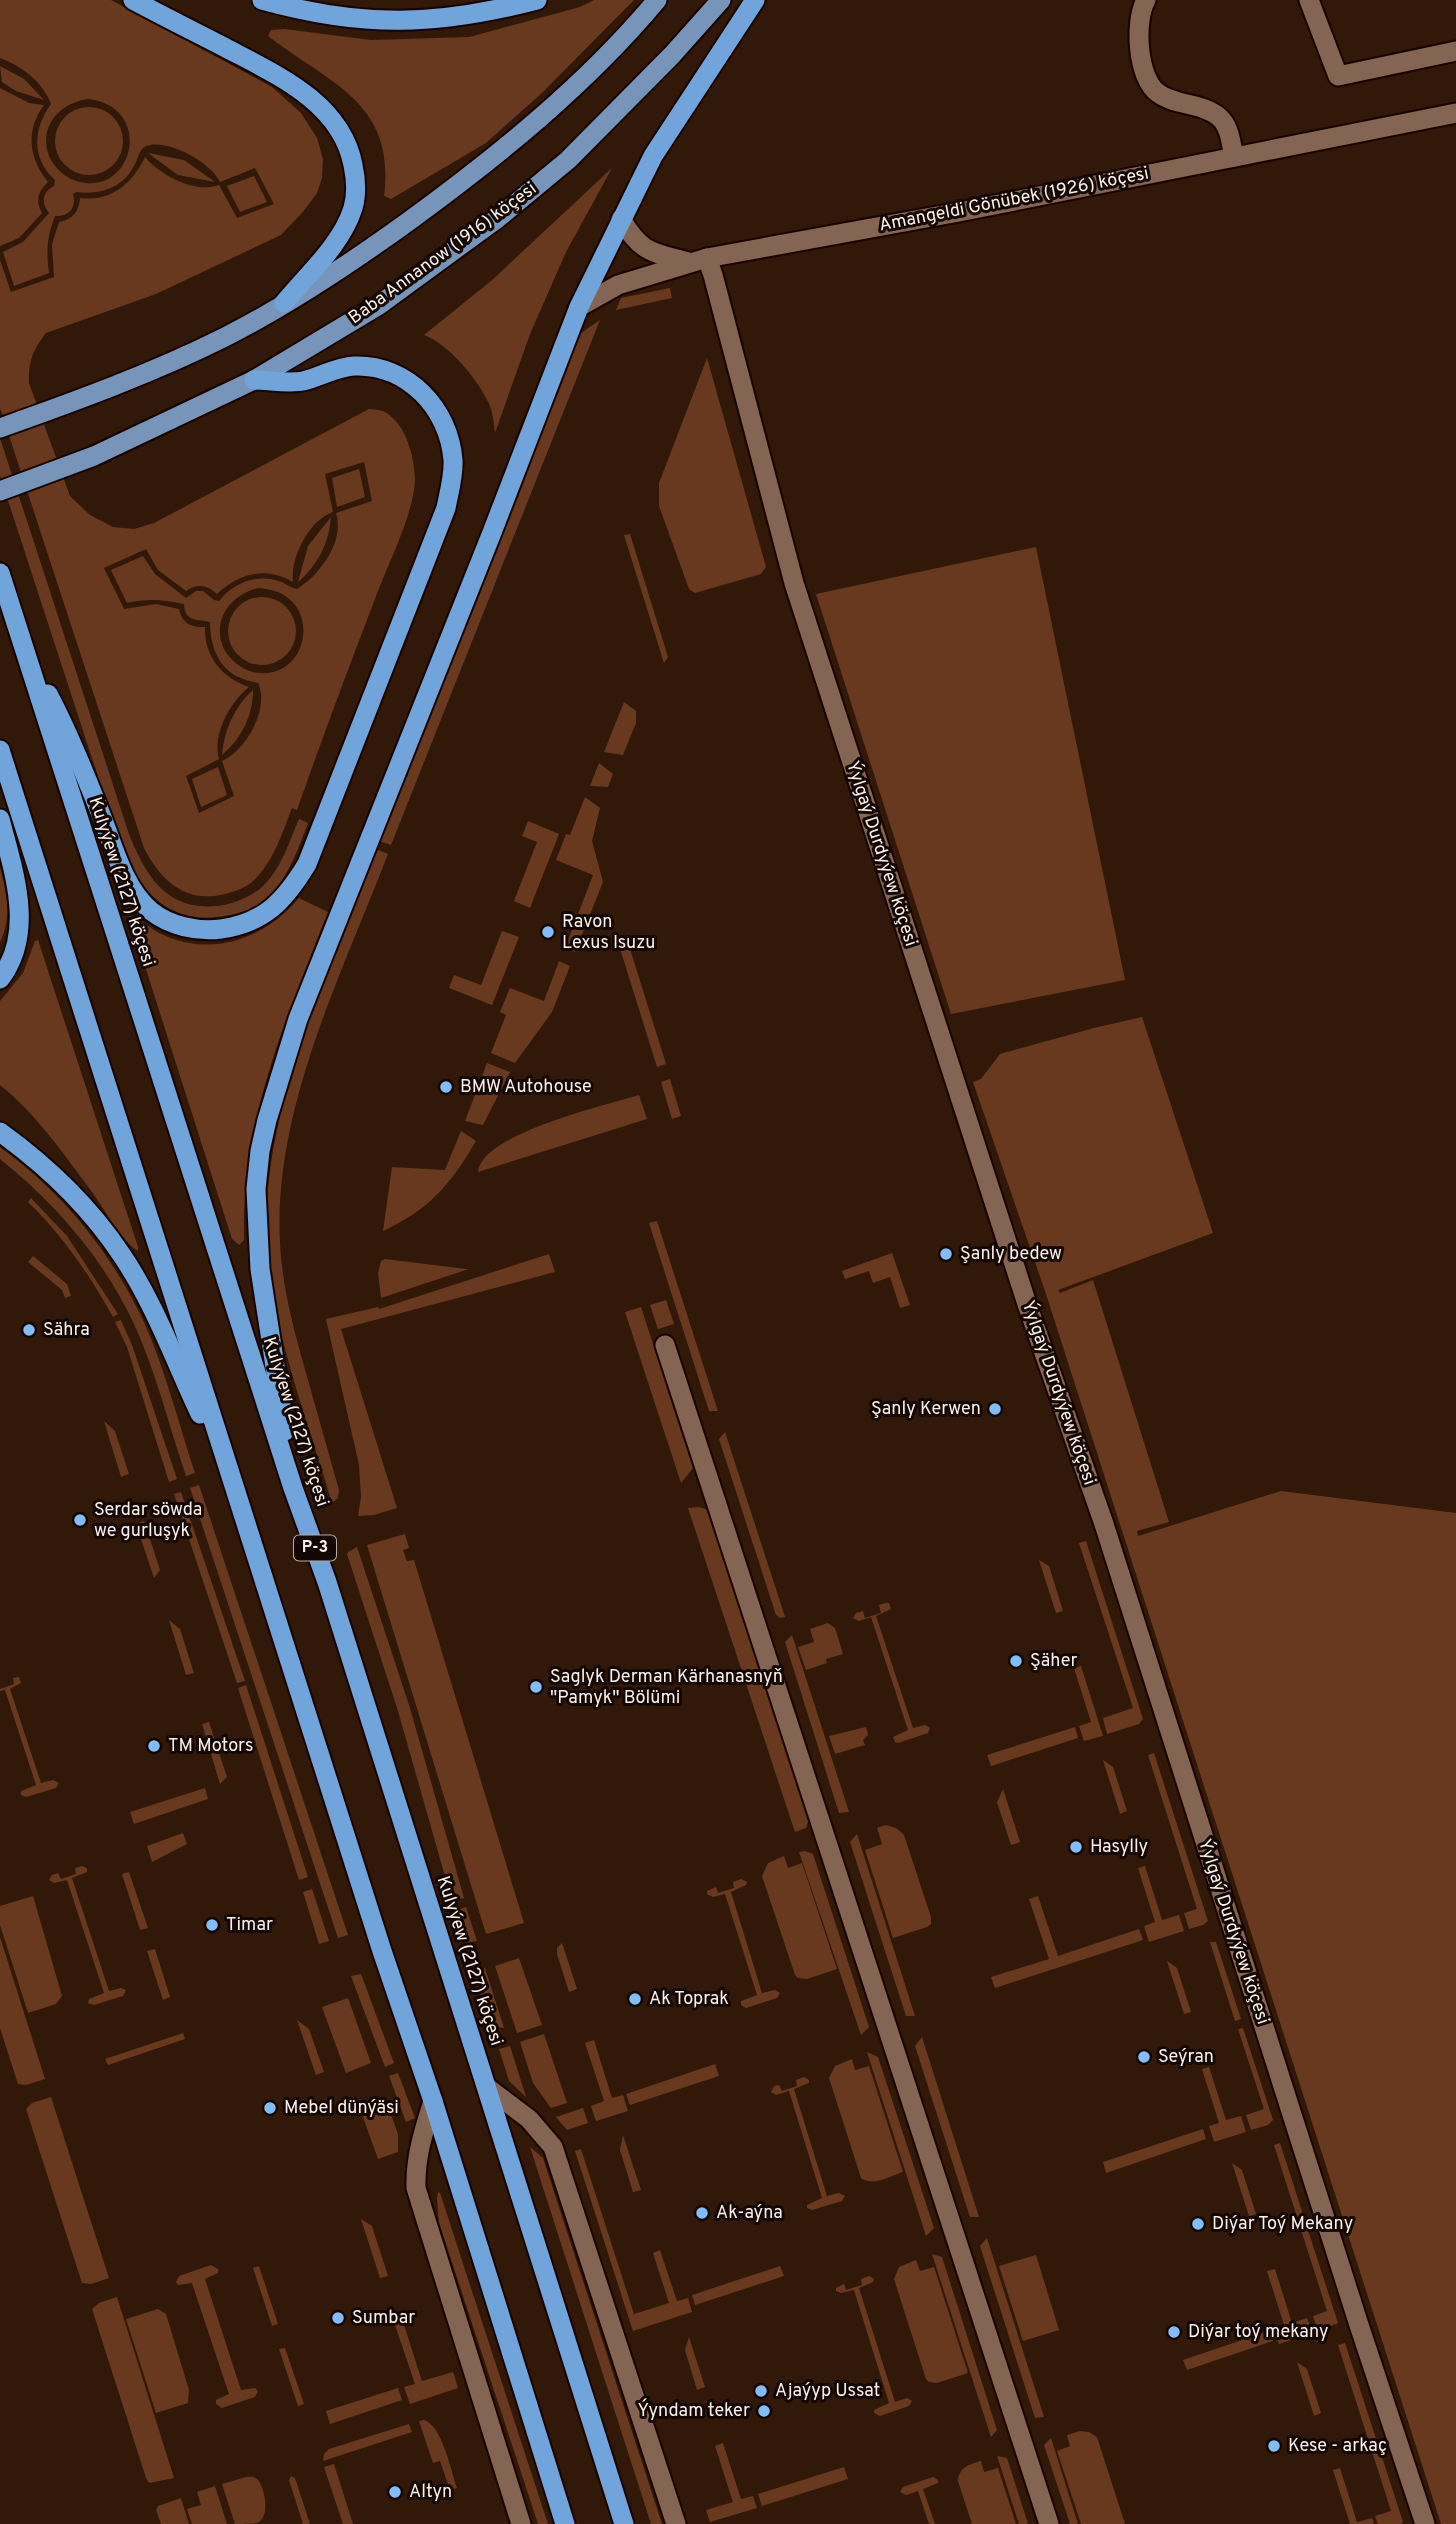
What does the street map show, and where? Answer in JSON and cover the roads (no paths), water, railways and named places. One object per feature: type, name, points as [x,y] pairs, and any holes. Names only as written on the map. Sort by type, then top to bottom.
[{"type":"highway","points":[[133,0],[279,76],[319,105],[344,138],[351,153],[354,173],[354,206],[335,242],[284,303]]},
{"type":"highway","points":[[262,0],[307,13],[391,21],[432,20],[469,15],[537,0]]},
{"type":"highway","points":[[293,1488],[257,1230],[259,1164],[270,1108],[298,1019],[579,307],[653,156],[755,0]]},
{"type":"highway","points":[[26,654],[68,731],[130,886],[151,911],[184,927],[220,929],[253,920],[283,900],[307,864],[446,508],[453,463],[450,442],[433,404],[422,392],[387,371],[353,366],[302,381],[254,380]]},
{"type":"highway","name":"Kulyýew (2127) köçesi","points":[[0,573],[293,1488],[327,1582],[624,2524]]},
{"type":"highway","points":[[0,750],[382,1951],[433,2101],[565,2524]]},
{"type":"highway","points":[[0,819],[21,915],[19,938],[0,979]]},
{"type":"highway","points":[[0,1132],[71,1191],[121,1254],[156,1319],[235,1491]]},
{"type":"main road","points":[[0,428],[91,395],[225,337],[358,258],[467,179],[532,125],[636,26],[657,0]]},
{"type":"main road","name":"Baba Annanow (1916) köçesi","points":[[0,491],[94,456],[254,380],[379,305],[498,218],[568,160],[672,55],[721,0]]},
{"type":"street","points":[[1146,0],[1140,9],[1138,27],[1143,63],[1150,83],[1157,93],[1200,107],[1222,119],[1234,157]]},
{"type":"street","points":[[1309,0],[1338,76],[1456,51]]},
{"type":"street","name":"Amangeldi Gönübek (1926) köçesi","points":[[579,307],[618,285],[663,273],[697,260],[959,212],[1456,113]]},
{"type":"street","points":[[621,219],[634,241],[645,249],[697,260]]},
{"type":"street","name":"Ýylgaý Durdyýew köçesi","points":[[697,260],[713,275],[798,597],[1027,1304],[1104,1524],[1355,2313],[1425,2524]]},
{"type":"street","points":[[665,1345],[1049,2524]]},
{"type":"street","points":[[488,2088],[529,2119],[542,2131],[552,2147],[676,2524]]},
{"type":"street","points":[[433,2101],[418,2150],[416,2188],[522,2524]]},
{"type":"place","name":"Ravon Lexus Isuzu","points":[[548,932]]},
{"type":"place","name":"BMW Autohouse","points":[[446,1087]]},
{"type":"place","name":"Şanly bedew","points":[[946,1254]]},
{"type":"place","name":"Sähra","points":[[29,1330]]},
{"type":"place","name":"Şanly Kerwen","points":[[995,1409]]},
{"type":"place","name":"Serdar söwda we gurluşyk","points":[[80,1520]]},
{"type":"place","name":"Şäher","points":[[1016,1661]]},
{"type":"place","name":"Saglyk Derman Kärhanasnyň \"Pamyk\" Bölümi","points":[[536,1687]]},
{"type":"place","name":"TM Motors","points":[[154,1746]]},
{"type":"place","name":"Hasylly","points":[[1076,1847]]},
{"type":"place","name":"Timar","points":[[212,1925]]},
{"type":"place","name":"Ak Toprak","points":[[635,1999]]},
{"type":"place","name":"Seýran","points":[[1144,2057]]},
{"type":"place","name":"Mebel dünýäsi","points":[[270,2108]]},
{"type":"place","name":"Ak-aýna","points":[[702,2213]]},
{"type":"place","name":"Diýar Toý Mekany","points":[[1198,2224]]},
{"type":"place","name":"Sumbar","points":[[338,2318]]},
{"type":"place","name":"Diýar toý mekany","points":[[1174,2332]]},
{"type":"place","name":"Ajaýyp Ussat","points":[[761,2391]]},
{"type":"place","name":"Ýyndam teker","points":[[764,2411]]},
{"type":"place","name":"Kese - arkaç","points":[[1274,2446]]},
{"type":"place","name":"Altyn","points":[[395,2492]]}]
